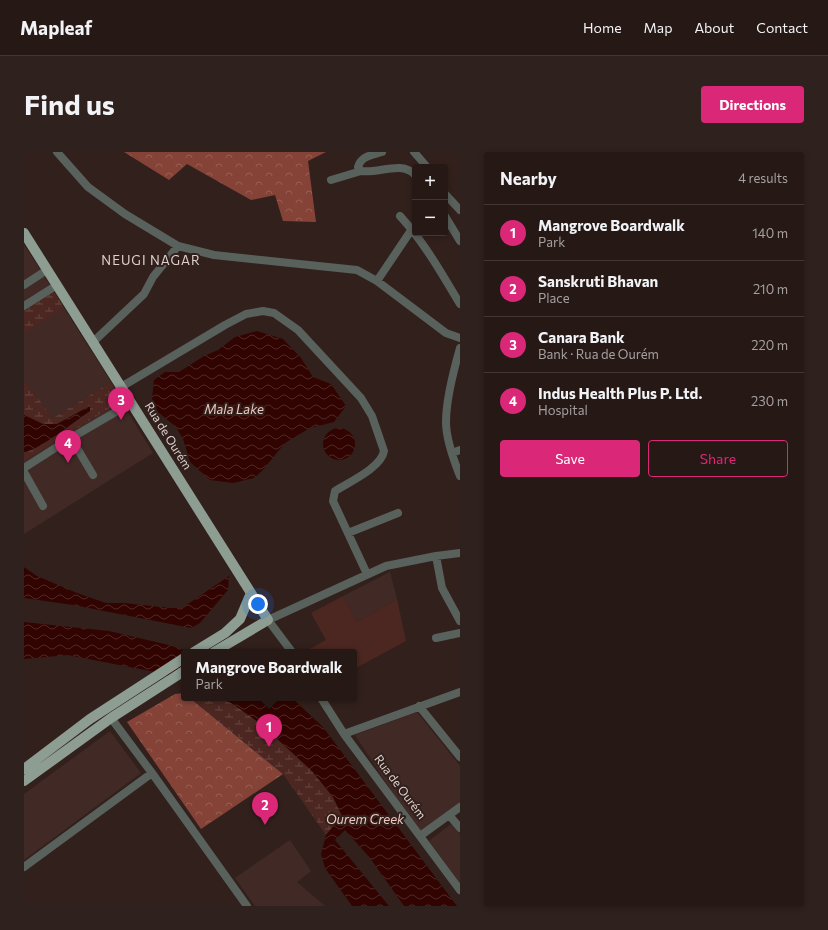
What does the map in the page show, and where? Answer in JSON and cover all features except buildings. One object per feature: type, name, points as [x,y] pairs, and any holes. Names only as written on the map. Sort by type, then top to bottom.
[{"type":"main road","name":"Rua de Ourém","points":[[24,233],[268,620]]},
{"type":"main road","points":[[217,649],[228,637],[240,619],[251,593]]},
{"type":"main road","points":[[201,649],[268,620]]},
{"type":"main road","points":[[24,781],[82,733],[90,720],[181,660]]},
{"type":"main road","points":[[24,768],[82,733],[111,718],[181,673]]},
{"type":"street","points":[[57,152],[88,187],[125,214],[178,246],[214,255],[357,270],[377,281],[446,333],[460,337],[460,342]]},
{"type":"street","points":[[361,171],[358,167],[364,158],[382,152]]},
{"type":"street","points":[[414,152],[424,164]]},
{"type":"street","points":[[331,180],[361,171],[368,172],[403,167],[412,171]]},
{"type":"street","points":[[448,197],[460,210]]},
{"type":"street","points":[[377,281],[412,229],[400,216]]},
{"type":"street","points":[[448,221],[460,241]]},
{"type":"street","points":[[416,236],[460,304]]},
{"type":"street","points":[[93,342],[126,313],[144,294],[153,277],[178,246]]},
{"type":"street","points":[[24,285],[47,270]]},
{"type":"street","points":[[24,306],[57,285]]},
{"type":"street","points":[[121,387],[246,314],[263,311],[274,312],[298,330],[361,398],[372,416],[384,451],[383,456],[377,465],[335,491],[333,501],[367,574]]},
{"type":"street","points":[[460,348],[453,374],[446,423],[456,451],[460,476]]},
{"type":"street","points":[[24,468],[71,438],[131,403]]},
{"type":"street","points":[[71,438],[93,475]]},
{"type":"street","points":[[24,472],[43,506]]},
{"type":"street","points":[[348,533],[398,513]]},
{"type":"street","points":[[268,620],[386,566],[460,553]]},
{"type":"street","points":[[436,556],[442,588],[460,621]]},
{"type":"street","name":"Rua de Ourém","points":[[268,620],[290,649]]},
{"type":"street","points":[[436,638],[460,633]]},
{"type":"street","points":[[344,734],[460,692]]},
{"type":"street","name":"Rua de Ourém","points":[[323,701],[344,734],[460,890]]},
{"type":"street","points":[[419,706],[460,757]]},
{"type":"street","points":[[111,718],[152,772],[247,906]]},
{"type":"street","points":[[24,867],[152,772]]},
{"type":"street","points":[[420,836],[460,807]]},
{"type":"street","points":[[449,815],[460,828]]},
{"type":"shaded area","points":[[24,245],[54,291],[24,311]]},
{"type":"shaded area","points":[[64,308],[111,382],[53,418],[24,380],[24,334]]},
{"type":"shaded area","points":[[121,401],[153,453],[24,534],[24,461]]},
{"type":"shaded area","points":[[390,572],[397,599],[357,622],[343,596]]},
{"type":"shaded area","points":[[417,712],[460,766],[460,805],[420,834],[355,735]]},
{"type":"shaded area","points":[[110,731],[141,773],[24,860],[24,794]]},
{"type":"shaded area","points":[[451,824],[460,834],[460,883],[429,841]]},
{"type":"shaded area","points":[[290,840],[311,871],[297,882],[325,906],[255,906],[235,878]]},
{"type":"green space","points":[[124,152],[326,152],[308,161],[316,222],[283,221],[275,195],[251,200],[187,164],[169,180]]},
{"type":"green space","points":[[54,291],[64,308],[24,334],[24,311]]},
{"type":"green space","points":[[24,380],[53,418],[111,382],[121,401],[24,461],[24,452],[38,447],[67,428],[89,411],[89,406],[57,424],[43,424],[24,415]]},
{"type":"green space","points":[[343,596],[357,622],[397,599],[406,641],[357,667],[357,649],[310,649],[326,640],[311,613]]},
{"type":"green space","points":[[181,693],[181,701],[194,701],[283,774],[201,829],[127,722],[175,694]]},
{"type":"green space","points":[[194,701],[227,701],[233,704],[261,724],[312,771],[333,797],[342,816],[326,835],[283,774]]},
{"type":"water","name":"Mala Lake","points":[[257,331],[283,339],[301,358],[313,377],[331,384],[346,406],[334,422],[310,428],[285,443],[262,471],[254,478],[233,483],[210,480],[190,462],[183,439],[176,427],[158,412],[152,399],[154,380],[165,372],[179,372],[204,356],[218,350],[235,337]]},
{"type":"water","points":[[90,406],[90,411],[57,434],[38,447],[24,452],[24,415],[43,424],[57,424]]},
{"type":"water","points":[[336,428],[342,428],[352,435],[355,444],[354,450],[348,457],[342,460],[336,460],[326,453],[323,447],[323,441],[330,431]]},
{"type":"water","points":[[24,567],[37,576],[77,593],[106,603],[182,608],[229,576],[228,590],[200,623],[191,628],[73,605],[24,598]]},
{"type":"water","points":[[24,622],[109,631],[182,649],[181,680],[155,672],[68,655],[24,659]]},
{"type":"water","name":"Ourem Creek","points":[[227,701],[295,701],[323,727],[457,906],[404,906],[370,858],[345,830],[335,840],[389,906],[352,906],[325,868],[321,854],[326,835],[342,816],[333,797],[312,771],[261,724]]},
{"type":"place","name":"Canara Bank","points":[[121,420]]},
{"type":"place","name":"Indus Health Plus P. Ltd.","points":[[68,463]]},
{"type":"place","name":"Mangrove Boardwalk","points":[[269,747]]},
{"type":"place","name":"Sanskruti Bhavan","points":[[265,825]]},
{"type":"district","name":"NEUGI NAGAR","points":[[151,260]]}]
